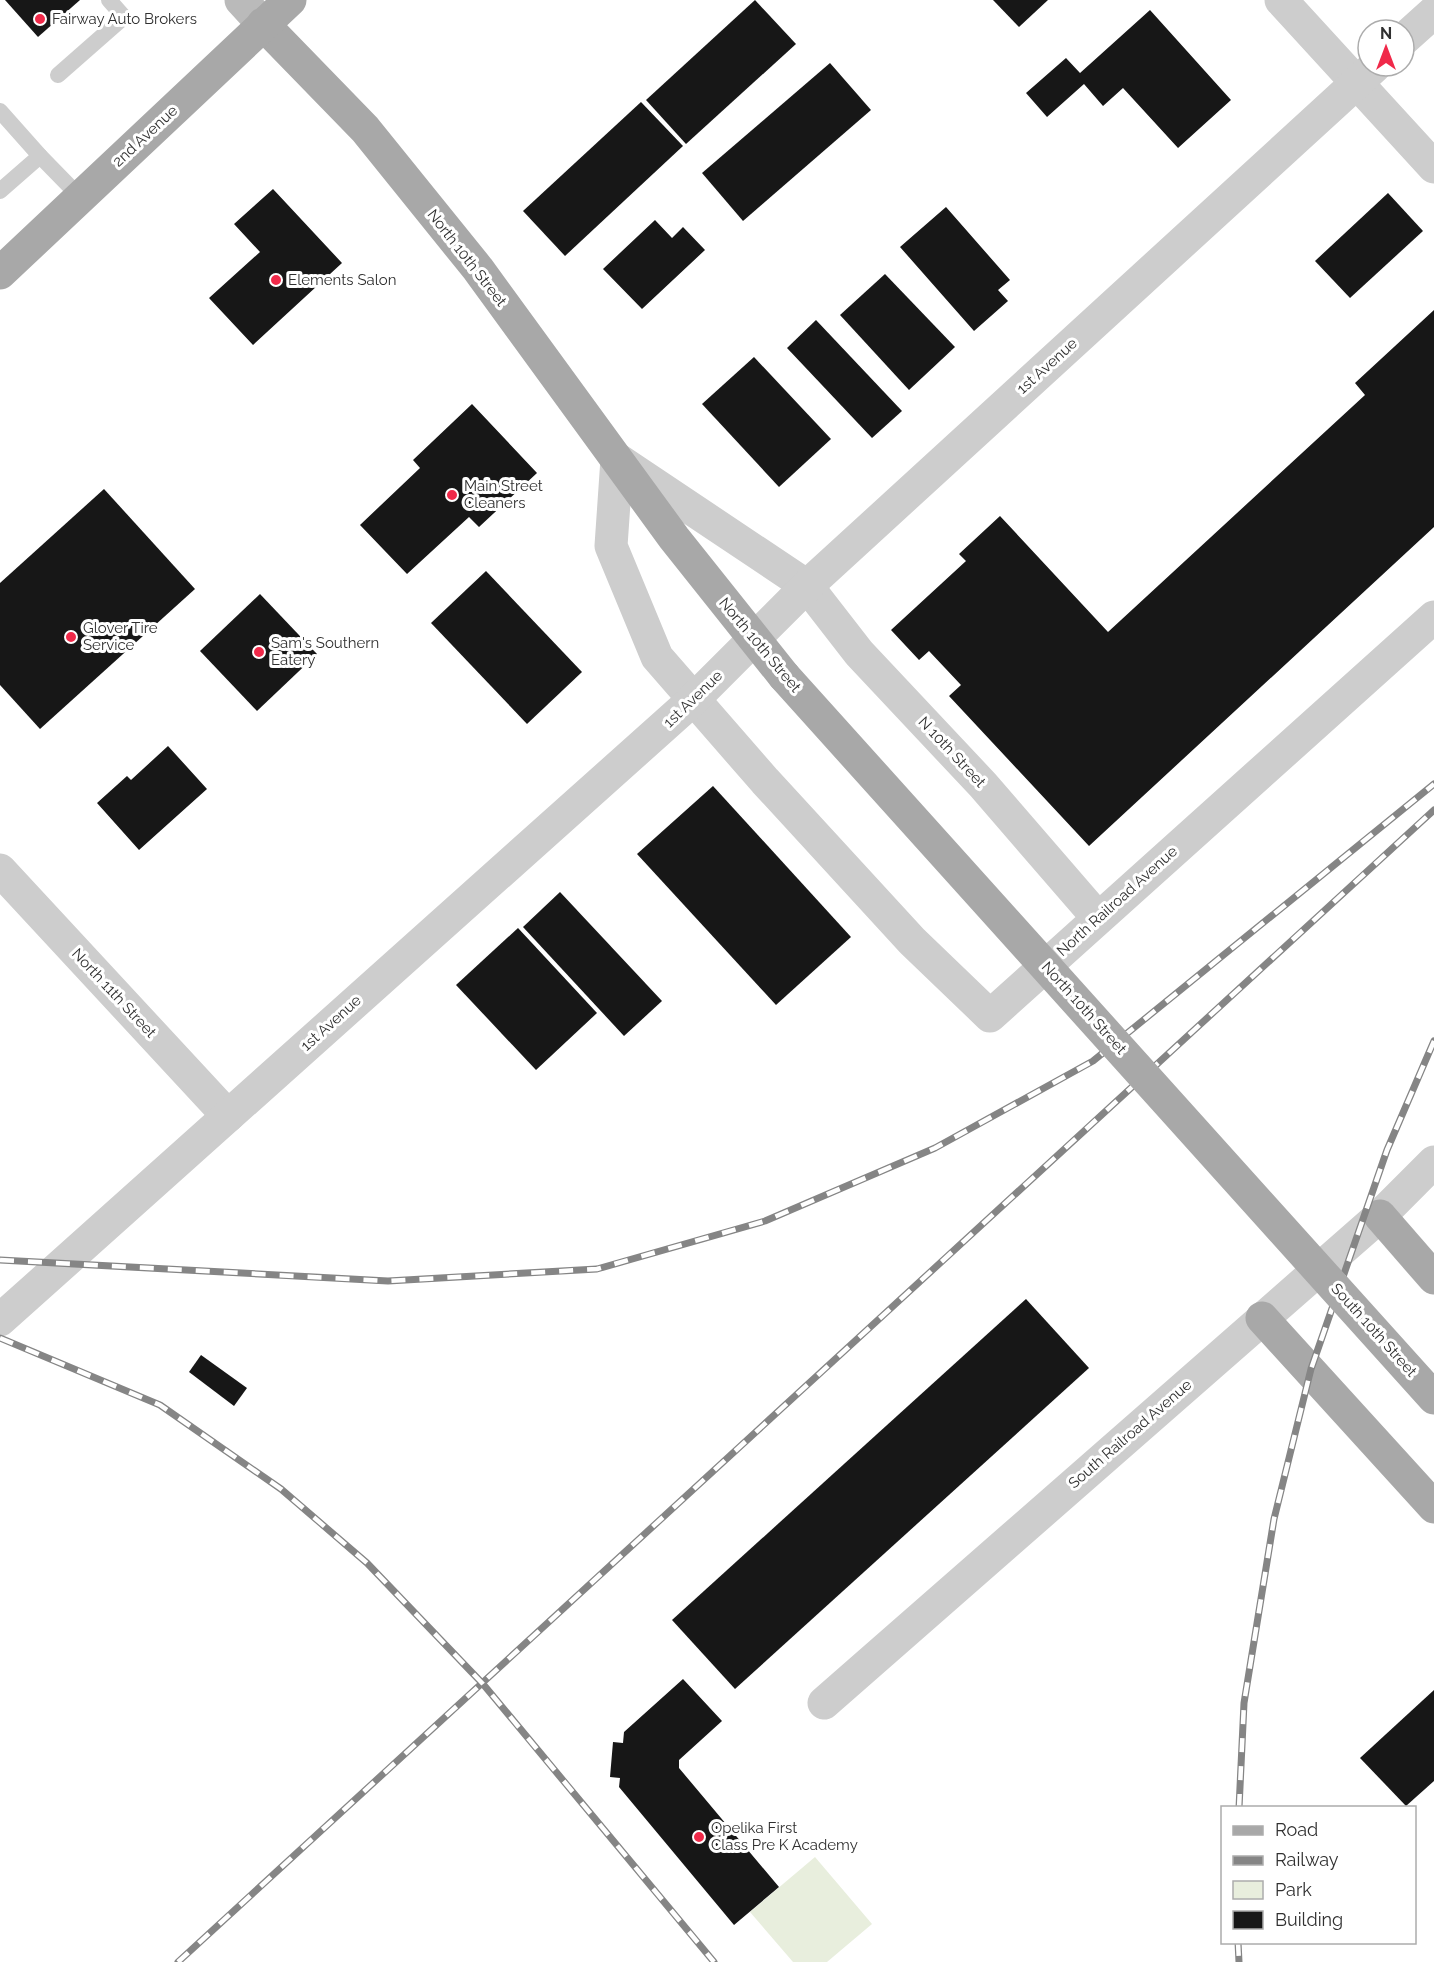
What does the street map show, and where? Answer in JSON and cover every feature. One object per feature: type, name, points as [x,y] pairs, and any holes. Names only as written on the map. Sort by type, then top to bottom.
[{"type":"main road","name":"2nd Avenue","points":[[5,259],[80,197],[290,0]]},
{"type":"main road","name":"North 10th Street","points":[[263,24],[365,129],[478,269],[617,459],[753,639],[784,676],[1314,1263]]},
{"type":"main road","points":[[1380,1216],[1434,1278]]},
{"type":"main road","name":"South 10th Street","points":[[1314,1263],[1434,1398]]},
{"type":"main road","points":[[1262,1318],[1434,1507]]},
{"type":"street","name":"North 10th Street","points":[[241,0],[263,24]]},
{"type":"street","points":[[1281,0],[1356,66]]},
{"type":"street","points":[[1416,28],[1434,12]]},
{"type":"street","name":"1st Avenue","points":[[0,1320],[693,700],[807,586],[1363,78]]},
{"type":"street","points":[[1368,78],[1434,167]]},
{"type":"street","name":"N 10th Street","points":[[617,459],[807,586],[859,653],[983,785],[1098,918]]},
{"type":"street","name":"North Railroad Avenue","points":[[617,459],[611,546],[657,657],[693,700],[912,941],[990,1016],[1434,617]]},
{"type":"street","name":"North 11th Street","points":[[0,870],[228,1116]]},
{"type":"street","name":"South Railroad Avenue","points":[[824,1703],[1380,1216],[1434,1162]]},
{"type":"lane","points":[[58,75],[124,17],[109,0]]},
{"type":"lane","points":[[0,111],[80,197]]},
{"type":"lane","points":[[0,190],[40,156]]},
{"type":"green space","points":[[815,1857],[872,1924],[827,1962],[793,1962],[750,1912]]},
{"type":"building","name":"Fairway Auto Brokers","points":[[5,0],[80,0],[38,37]]},
{"type":"building","points":[[755,0],[796,44],[686,144],[646,100]]},
{"type":"building","points":[[993,0],[1048,0],[1019,27]]},
{"type":"building","points":[[1150,10],[1231,100],[1178,148],[1123,88],[1103,106],[1084,84],[1047,117],[1026,93],[1066,58],[1080,73]]},
{"type":"building","points":[[830,63],[871,110],[743,221],[702,173]]},
{"type":"building","points":[[641,102],[683,146],[565,256],[523,211]]},
{"type":"building","name":"Elements Salon","points":[[273,189],[342,263],[253,345],[209,298],[260,252],[234,224]]},
{"type":"building","points":[[1388,193],[1423,231],[1350,298],[1315,261]]},
{"type":"building","points":[[946,207],[1010,280],[998,290],[1008,301],[974,331],[900,247]]},
{"type":"building","points":[[655,220],[672,238],[683,227],[705,250],[642,309],[603,269]]},
{"type":"building","points":[[885,274],[955,347],[909,390],[840,315]]},
{"type":"building","points":[[1434,310],[1434,527],[1089,846],[949,696],[961,685],[929,651],[919,660],[891,630],[966,561],[959,554],[1000,516],[1108,632],[1365,395],[1355,383]]},
{"type":"building","points":[[816,320],[902,411],[872,438],[787,348]]},
{"type":"building","points":[[754,357],[831,439],[779,487],[702,404]]},
{"type":"building","name":"Main Street Cleaners","points":[[472,404],[537,473],[479,527],[469,517],[407,574],[360,525],[420,468],[413,460]]},
{"type":"building","name":"Glover Tire Service","points":[[104,489],[195,589],[40,729],[0,685],[0,583]]},
{"type":"building","points":[[486,571],[582,672],[527,724],[431,623]]},
{"type":"building","name":"Sam's Southern Eatery","points":[[260,594],[317,654],[257,711],[200,651]]},
{"type":"building","points":[[168,746],[207,789],[139,850],[97,803],[127,776],[131,780]]},
{"type":"building","points":[[713,786],[851,937],[776,1005],[637,854]]},
{"type":"building","points":[[560,892],[662,1001],[624,1036],[523,927]]},
{"type":"building","points":[[518,928],[597,1013],[536,1070],[456,985]]},
{"type":"building","points":[[1026,1299],[1089,1368],[735,1689],[672,1620]]},
{"type":"building","points":[[201,1355],[247,1388],[234,1406],[189,1372]]},
{"type":"building","name":"Opelika First Class Pre K Academy","points":[[683,1679],[722,1721],[679,1760],[679,1768],[779,1887],[734,1925],[619,1787],[620,1778],[610,1777],[613,1742],[623,1743],[624,1732]]},
{"type":"building","points":[[1434,1690],[1434,1781],[1406,1806],[1360,1758]]},
{"type":"railway","points":[[0,1260],[388,1281],[597,1269],[765,1221],[935,1148],[1093,1061],[1434,784]]},
{"type":"railway","points":[[178,1962],[1434,810]]},
{"type":"railway","points":[[1239,1806],[1244,1703],[1274,1519],[1311,1369],[1387,1150],[1434,1041]]},
{"type":"railway","points":[[0,1338],[160,1405],[281,1489],[367,1563],[483,1684],[714,1962]]},
{"type":"railway","points":[[1238,1944],[1239,1962]]},
{"type":"place","name":"Fairway Auto Brokers","points":[[40,19]]},
{"type":"place","name":"Elements Salon","points":[[276,280]]},
{"type":"place","name":"Main Street Cleaners","points":[[452,495]]},
{"type":"place","name":"Glover Tire Service","points":[[71,637]]},
{"type":"place","name":"Sam's Southern Eatery","points":[[259,652]]},
{"type":"place","name":"Opelika First Class Pre K Academy","points":[[699,1837]]}]
